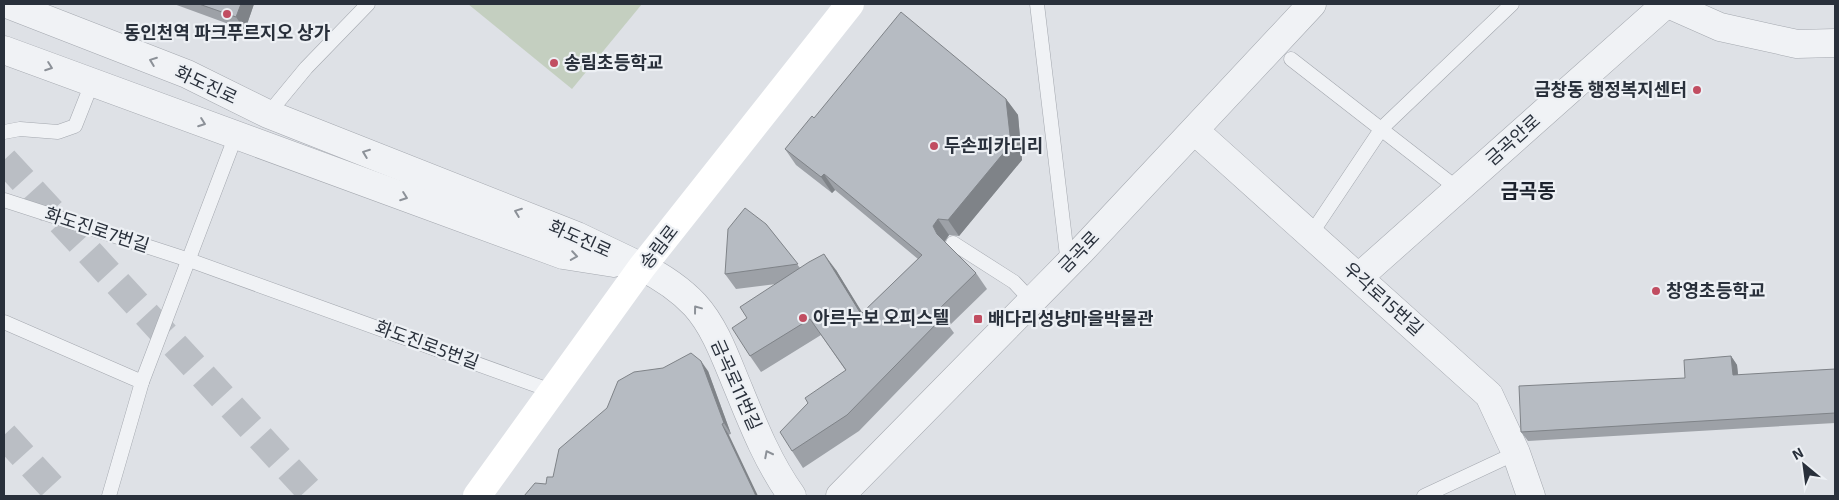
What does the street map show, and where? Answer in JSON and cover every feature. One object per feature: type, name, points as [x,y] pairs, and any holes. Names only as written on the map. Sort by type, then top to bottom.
[{"type":"main road","name":"송림로","points":[[477,496],[642,267],[850,4]]},
{"type":"street","name":"화도진로","points":[[7,4],[186,74],[268,114],[577,236],[642,267]]},
{"type":"street","name":"금곡로","points":[[840,496],[1068,264],[1195,131],[1312,4]]},
{"type":"street","points":[[1667,4],[1720,27],[1797,44],[1835,43]]},
{"type":"street","name":"금곡안로","points":[[1359,277],[1667,4]]},
{"type":"street","name":"화도진로","points":[[4,50],[562,255],[642,267]]},
{"type":"street","name":"우각로15번길","points":[[1195,131],[1489,395],[1516,453],[1531,496]]},
{"type":"street","name":"금곡로11번길","points":[[642,267],[665,278],[696,306],[720,343],[756,432],[780,479],[792,496]]},
{"type":"lane","points":[[268,114],[306,68],[368,4]]},
{"type":"lane","points":[[1037,4],[1068,264]]},
{"type":"lane","points":[[1311,234],[1382,128],[1512,4]]},
{"type":"lane","points":[[1291,58],[1458,189]]},
{"type":"lane","points":[[4,132],[20,129],[58,132],[75,126],[92,83]]},
{"type":"lane","points":[[109,496],[142,382],[236,136]]},
{"type":"lane","name":"화도진로7번길","points":[[4,200],[189,260],[301,300]]},
{"type":"lane","points":[[953,244],[1014,282],[1032,301]]},
{"type":"lane","name":"화도진로5번길","points":[[301,300],[552,391]]},
{"type":"lane","points":[[4,322],[142,382]]},
{"type":"lane","points":[[1424,496],[1516,453]]},
{"type":"green space","points":[[468,4],[642,4],[572,89]]},
{"type":"building","points":[[199,4],[241,4],[236,17]]},
{"type":"building","points":[[901,12],[1006,99],[1011,144],[948,220],[938,219],[933,226],[937,234],[976,273],[937,311],[943,317],[847,415],[792,451],[780,432],[808,403],[805,398],[846,370],[810,319],[750,356],[732,328],[747,318],[740,307],[824,254],[861,314],[922,255],[824,174],[821,177],[785,149],[812,116],[814,118]]},
{"type":"building","points":[[745,208],[766,224],[798,264],[725,274],[728,229]]},
{"type":"building","points":[[691,353],[701,361],[724,423],[722,424],[756,496],[524,496],[535,483],[546,484],[547,477],[553,477],[559,449],[607,408],[618,381],[634,372],[663,368]]},
{"type":"building","points":[[1731,356],[1733,375],[1835,369],[1835,413],[1521,432],[1519,386],[1685,378],[1684,360]]},
{"type":"tunnel","points":[[4,160],[314,496]]},
{"type":"tunnel","points":[[4,435],[60,496]]},
{"type":"place","name":"동인천역 파크푸르지오 상가","points":[[227,14]]},
{"type":"place","name":"송림초등학교","points":[[554,63]]},
{"type":"place","name":"금창동 행정복지센터","points":[[1697,90]]},
{"type":"place","name":"두손피카디리","points":[[934,146]]},
{"type":"place","name":"창영초등학교","points":[[1656,291]]},
{"type":"place","name":"아르누보 오피스텔","points":[[803,318]]},
{"type":"place","name":"배다리성냥마을박물관","points":[[978,319]]},
{"type":"district","name":"금곡동","points":[[1528,191]]}]
